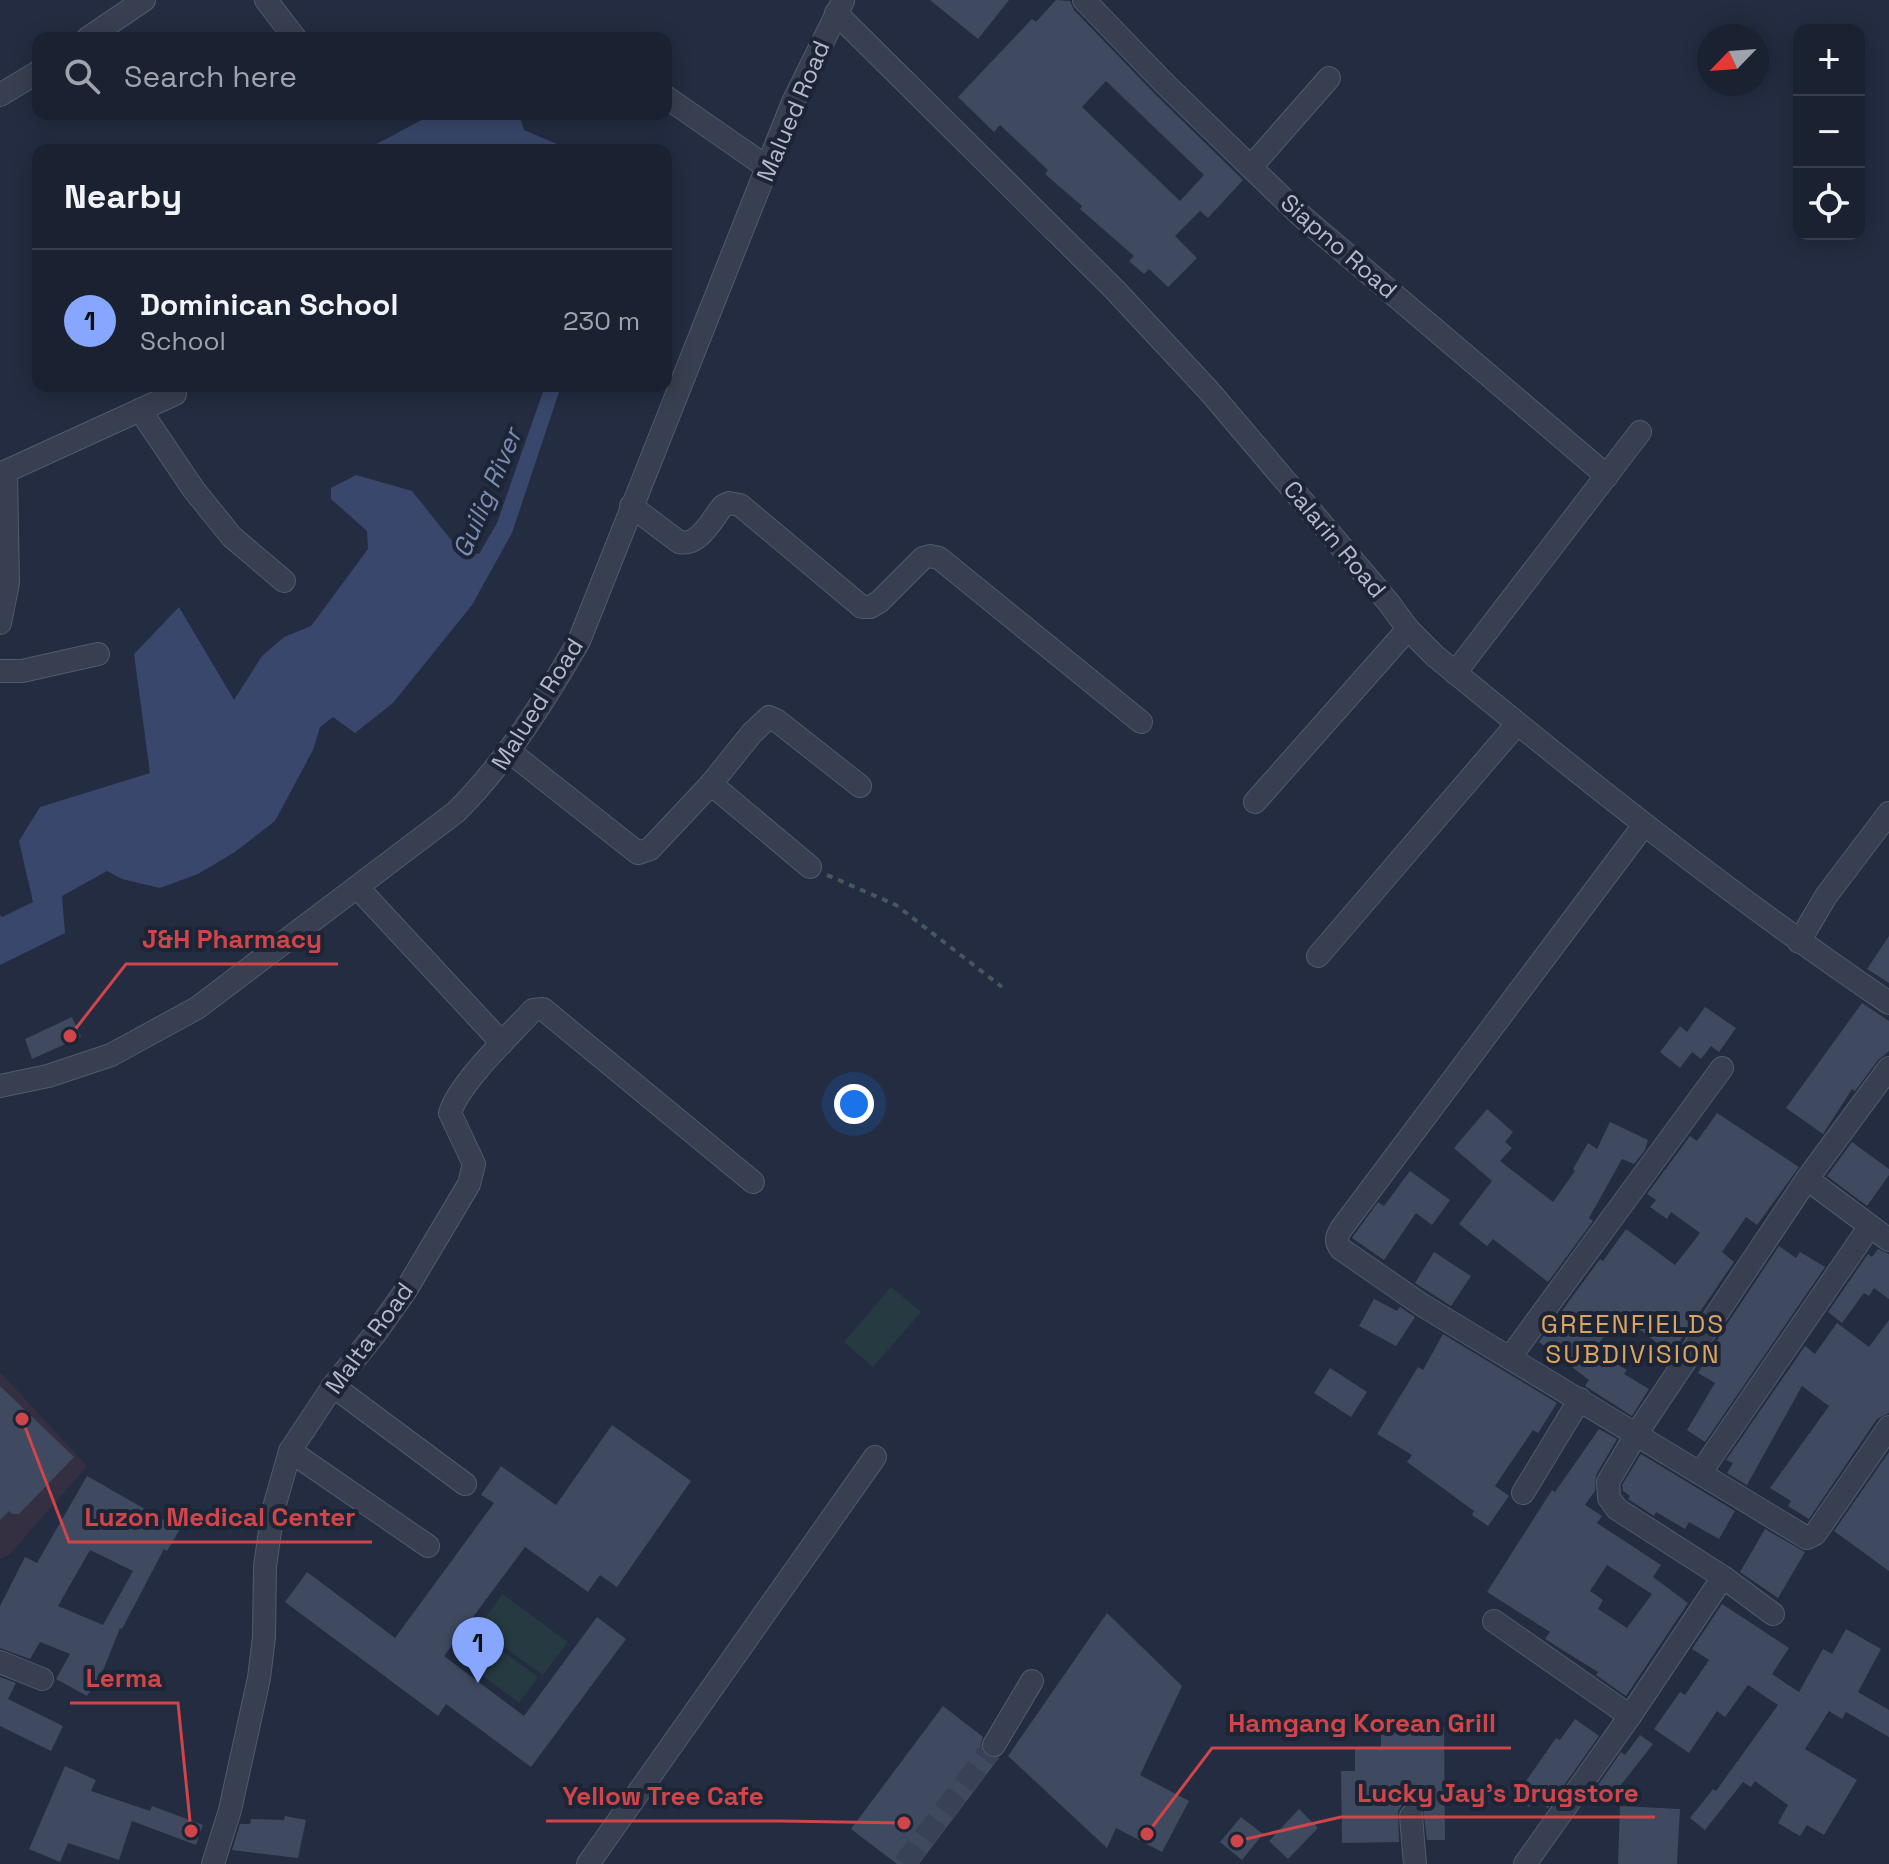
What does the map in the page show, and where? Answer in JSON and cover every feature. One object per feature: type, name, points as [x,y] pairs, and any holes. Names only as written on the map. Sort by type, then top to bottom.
[{"type":"street","points":[[97,32],[144,0]]},
{"type":"street","points":[[266,0],[290,32]]},
{"type":"street","name":"Siapno Road","points":[[1084,0],[1298,213],[1607,476]]},
{"type":"street","name":"Malued Road","points":[[0,1086],[48,1076],[111,1055],[197,1008],[456,812],[510,752],[579,641],[793,102],[840,6]]},
{"type":"street","name":"Calarin Road","points":[[840,6],[1210,392],[1408,629],[1455,673],[1644,825],[1799,942],[1889,1003]]},
{"type":"street","points":[[0,95],[32,76]]},
{"type":"street","points":[[1251,167],[1329,78]]},
{"type":"street","points":[[672,101],[768,168]]},
{"type":"street","points":[[0,623],[8,583],[3,473],[175,394]]},
{"type":"street","points":[[140,410],[194,490],[232,537],[284,581]]},
{"type":"street","points":[[1455,673],[1640,432]]},
{"type":"street","points":[[631,506],[686,544],[696,540],[723,506],[729,503],[740,505],[862,607],[879,602],[923,558],[939,558],[1141,722]]},
{"type":"street","points":[[1255,802],[1408,629]]},
{"type":"street","points":[[0,671],[22,671],[98,654]]},
{"type":"street","points":[[510,752],[584,808],[634,852],[650,849],[769,717],[860,786]]},
{"type":"street","points":[[1318,956],[1517,724]]},
{"type":"street","points":[[711,784],[810,867]]},
{"type":"street","points":[[1799,942],[1826,896],[1889,813]]},
{"type":"street","points":[[1644,825],[1336,1238],[1341,1249],[1422,1305],[1511,1356],[1807,1538],[1815,1534],[1889,1427]]},
{"type":"street","points":[[358,888],[502,1043],[533,1010],[543,1009],[753,1182]]},
{"type":"street","name":"Malta Road","points":[[213,1864],[234,1796],[259,1678],[264,1637],[265,1566],[273,1511],[290,1451],[333,1386],[406,1290],[469,1184],[474,1164],[450,1113],[453,1103],[502,1043]]},
{"type":"street","points":[[1511,1356],[1722,1068]]},
{"type":"street","points":[[1773,1614],[1723,1577],[1617,1509],[1609,1498],[1608,1482],[1637,1433],[1807,1179],[1889,1068]]},
{"type":"street","points":[[1807,1179],[1889,1240]]},
{"type":"street","points":[[1701,1472],[1870,1226]]},
{"type":"street","points":[[333,1386],[465,1484]]},
{"type":"street","points":[[1523,1493],[1580,1399]]},
{"type":"street","points":[[290,1451],[428,1546]]},
{"type":"street","points":[[588,1864],[875,1457]]},
{"type":"street","points":[[1525,1864],[1723,1577]]},
{"type":"street","points":[[1494,1621],[1630,1716]]},
{"type":"street","points":[[0,1662],[42,1679]]},
{"type":"street","points":[[994,1745],[1032,1681]]},
{"type":"street","points":[[1411,1816],[1415,1864]]},
{"type":"path","points":[[810,867],[896,905],[1002,987]]},
{"type":"shaded area","points":[[0,1372],[87,1466],[10,1554],[0,1559]]},
{"type":"green space","points":[[891,1287],[921,1312],[873,1367],[844,1342]]},
{"type":"green space","points":[[502,1594],[568,1642],[543,1675],[478,1628]]},
{"type":"green space","points":[[490,1642],[538,1677],[519,1703],[471,1667]]},
{"type":"water","points":[[422,120],[521,120],[524,130],[557,144],[376,144]]},
{"type":"water","points":[[543,392],[559,392],[512,533],[472,605],[393,703],[355,733],[333,717],[320,727],[313,750],[275,821],[235,852],[198,874],[160,888],[122,879],[107,871],[62,896],[65,933],[0,965],[0,915],[2,917],[33,902],[19,841],[40,807],[150,773],[134,654],[179,607],[234,700],[262,656],[284,637],[311,626],[368,549],[367,531],[331,499],[331,488],[356,475],[412,491],[460,551],[479,554],[497,523]]},
{"type":"building","points":[[930,0],[1009,0],[978,39]]},
{"type":"building","points":[[1056,0],[1070,1],[1074,10],[1155,94],[1243,180],[1208,218],[1200,211],[1175,236],[1197,258],[1168,287],[1149,269],[1144,274],[1129,261],[1134,256],[1080,209],[1082,206],[1045,174],[1048,170],[1000,125],[994,132],[958,97],[1032,19],[1036,22]],"holes":[[[1106,81],[1204,175],[1180,201],[1082,107]]]},
{"type":"building","points":[[1889,936],[1889,983],[1867,969]]},
{"type":"building","points":[[1862,1003],[1889,1021],[1889,1051],[1878,1060],[1855,1091],[1852,1089],[1823,1134],[1786,1108]]},
{"type":"building","points":[[1705,1007],[1736,1028],[1719,1052],[1711,1046],[1701,1059],[1692,1052],[1680,1068],[1660,1052],[1680,1026],[1687,1032]]},
{"type":"building","points":[[72,1017],[81,1037],[32,1059],[25,1039]]},
{"type":"building","points":[[1487,1109],[1513,1132],[1505,1142],[1512,1148],[1500,1161],[1553,1202],[1575,1171],[1573,1169],[1588,1143],[1597,1149],[1610,1122],[1648,1140],[1645,1150],[1634,1164],[1622,1159],[1589,1218],[1593,1221],[1548,1282],[1493,1239],[1487,1246],[1459,1224],[1492,1181],[1454,1148]]},
{"type":"building","points":[[1717,1113],[1799,1167],[1757,1225],[1746,1217],[1722,1252],[1734,1262],[1671,1354],[1620,1314],[1594,1350],[1627,1370],[1624,1374],[1649,1389],[1632,1416],[1585,1386],[1589,1380],[1539,1342],[1626,1229],[1675,1265],[1700,1233],[1671,1212],[1667,1219],[1650,1207],[1656,1200],[1647,1194],[1690,1136],[1697,1141]]},
{"type":"building","points":[[1852,1142],[1889,1169],[1889,1175],[1867,1206],[1827,1176]]},
{"type":"building","points":[[1410,1171],[1450,1200],[1432,1225],[1416,1213],[1384,1260],[1352,1238],[1378,1202],[1384,1206]]},
{"type":"building","points":[[1779,1246],[1796,1258],[1800,1252],[1825,1267],[1705,1442],[1687,1430],[1715,1383],[1698,1373]]},
{"type":"building","points":[[1878,1249],[1889,1254],[1889,1299],[1874,1288],[1869,1296],[1864,1293],[1842,1323],[1828,1312],[1868,1254],[1872,1257]]},
{"type":"building","points":[[1434,1252],[1471,1276],[1451,1306],[1415,1283]]},
{"type":"building","points":[[1374,1299],[1397,1311],[1400,1307],[1415,1317],[1396,1346],[1359,1326]]},
{"type":"building","points":[[1889,1320],[1889,1413],[1877,1419],[1809,1519],[1788,1506],[1791,1501],[1770,1488],[1829,1406],[1802,1386],[1747,1485],[1727,1473],[1733,1463],[1726,1460],[1805,1346],[1815,1354],[1837,1323],[1869,1347]]},
{"type":"building","points":[[1443,1334],[1557,1403],[1538,1433],[1533,1430],[1495,1486],[1509,1496],[1488,1526],[1472,1515],[1474,1511],[1407,1462],[1412,1455],[1377,1434],[1418,1367],[1423,1370]]},
{"type":"building","points":[[1330,1368],[1367,1392],[1351,1417],[1314,1393]]},
{"type":"building","points":[[0,1386],[74,1457],[19,1514],[9,1511],[0,1520]]},
{"type":"building","points":[[612,1425],[691,1481],[617,1587],[600,1575],[588,1592],[525,1547],[444,1656],[524,1716],[597,1617],[626,1639],[531,1767],[446,1704],[438,1716],[285,1602],[307,1572],[395,1638],[494,1503],[481,1495],[501,1466],[556,1505]]},
{"type":"building","points":[[1599,1429],[1617,1439],[1596,1475],[1595,1491],[1585,1505],[1602,1516],[1597,1523],[1661,1565],[1653,1577],[1688,1603],[1626,1696],[1596,1675],[1598,1672],[1545,1639],[1550,1632],[1487,1592],[1552,1490],[1555,1492]],"holes":[[[1607,1565],[1652,1594],[1627,1628],[1598,1609],[1603,1600],[1590,1591]]]},
{"type":"building","points":[[1889,1452],[1889,1571],[1834,1531]]},
{"type":"building","points":[[1641,1454],[1735,1511],[1719,1539],[1689,1522],[1685,1529],[1656,1512],[1654,1516],[1628,1499],[1630,1496],[1623,1491],[1622,1485]]},
{"type":"building","points":[[87,1476],[180,1529],[167,1551],[164,1549],[120,1628],[104,1668],[87,1696],[56,1679],[70,1654],[40,1642],[30,1659],[0,1648],[0,1606],[25,1557],[37,1563]],"holes":[[[90,1550],[133,1571],[103,1625],[58,1606]]]},
{"type":"building","points":[[1765,1529],[1805,1552],[1778,1598],[1740,1572]]},
{"type":"building","points":[[1722,1604],[1789,1648],[1772,1674],[1799,1692],[1823,1649],[1832,1654],[1846,1629],[1881,1649],[1858,1692],[1889,1710],[1889,1737],[1846,1712],[1842,1719],[1829,1711],[1805,1749],[1857,1780],[1824,1835],[1807,1825],[1800,1836],[1778,1823],[1788,1805],[1755,1781],[1751,1787],[1743,1782],[1705,1830],[1690,1818],[1713,1789],[1716,1791],[1778,1705],[1748,1685],[1725,1717],[1717,1711],[1689,1753],[1654,1729],[1680,1692],[1685,1695],[1709,1660],[1692,1649]]},
{"type":"building","points":[[1107,1613],[1182,1686],[1140,1775],[1189,1801],[1162,1852],[1116,1828],[1107,1848],[1008,1756]]},
{"type":"building","points":[[0,1677],[16,1683],[8,1699],[63,1726],[51,1751],[0,1726]]},
{"type":"building","points":[[943,1706],[983,1737],[980,1746],[986,1757],[999,1758],[919,1864],[897,1864],[851,1829]]},
{"type":"building","points":[[1575,1719],[1599,1736],[1548,1808],[1535,1799],[1530,1807],[1515,1797],[1556,1738],[1560,1740]]},
{"type":"building","points":[[1381,1727],[1444,1727],[1445,1840],[1427,1840],[1423,1809],[1411,1802],[1402,1805],[1398,1811],[1399,1842],[1342,1843],[1341,1771],[1355,1771],[1355,1748],[1381,1748]]},
{"type":"building","points":[[1640,1735],[1653,1744],[1610,1799],[1596,1788],[1621,1752],[1625,1755]]},
{"type":"building","points":[[65,1766],[96,1780],[91,1791],[150,1811],[152,1806],[203,1825],[196,1845],[132,1821],[119,1860],[68,1843],[60,1862],[29,1849]]},
{"type":"building","points":[[1620,1806],[1680,1809],[1677,1864],[1618,1864]]},
{"type":"building","points":[[1299,1809],[1318,1828],[1288,1859],[1269,1841]]},
{"type":"building","points":[[285,1816],[306,1820],[298,1858],[232,1850],[240,1824],[250,1824],[251,1819],[284,1820]]},
{"type":"building","points":[[1241,1817],[1263,1834],[1242,1860],[1220,1842]]},
{"type":"tunnel","points":[[904,1864],[994,1745]]},
{"type":"place","name":"J&H Pharmacy","points":[[70,1036]]},
{"type":"place","name":"Luzon Medical Center","points":[[22,1419]]},
{"type":"place","name":"Dominican School","points":[[478,1683]]},
{"type":"place","name":"Yellow Tree Cafe","points":[[904,1823]]},
{"type":"place","name":"Lerma","points":[[191,1831]]},
{"type":"place","name":"Hamgang Korean Grill","points":[[1147,1834]]},
{"type":"place","name":"Lucky Jay's Drugstore","points":[[1237,1841]]},
{"type":"district","name":"GREENFIELDS SUBDIVISION","points":[[1633,1339]]},
{"type":"water label","name":"Guilig River","points":[[487,493]]}]
